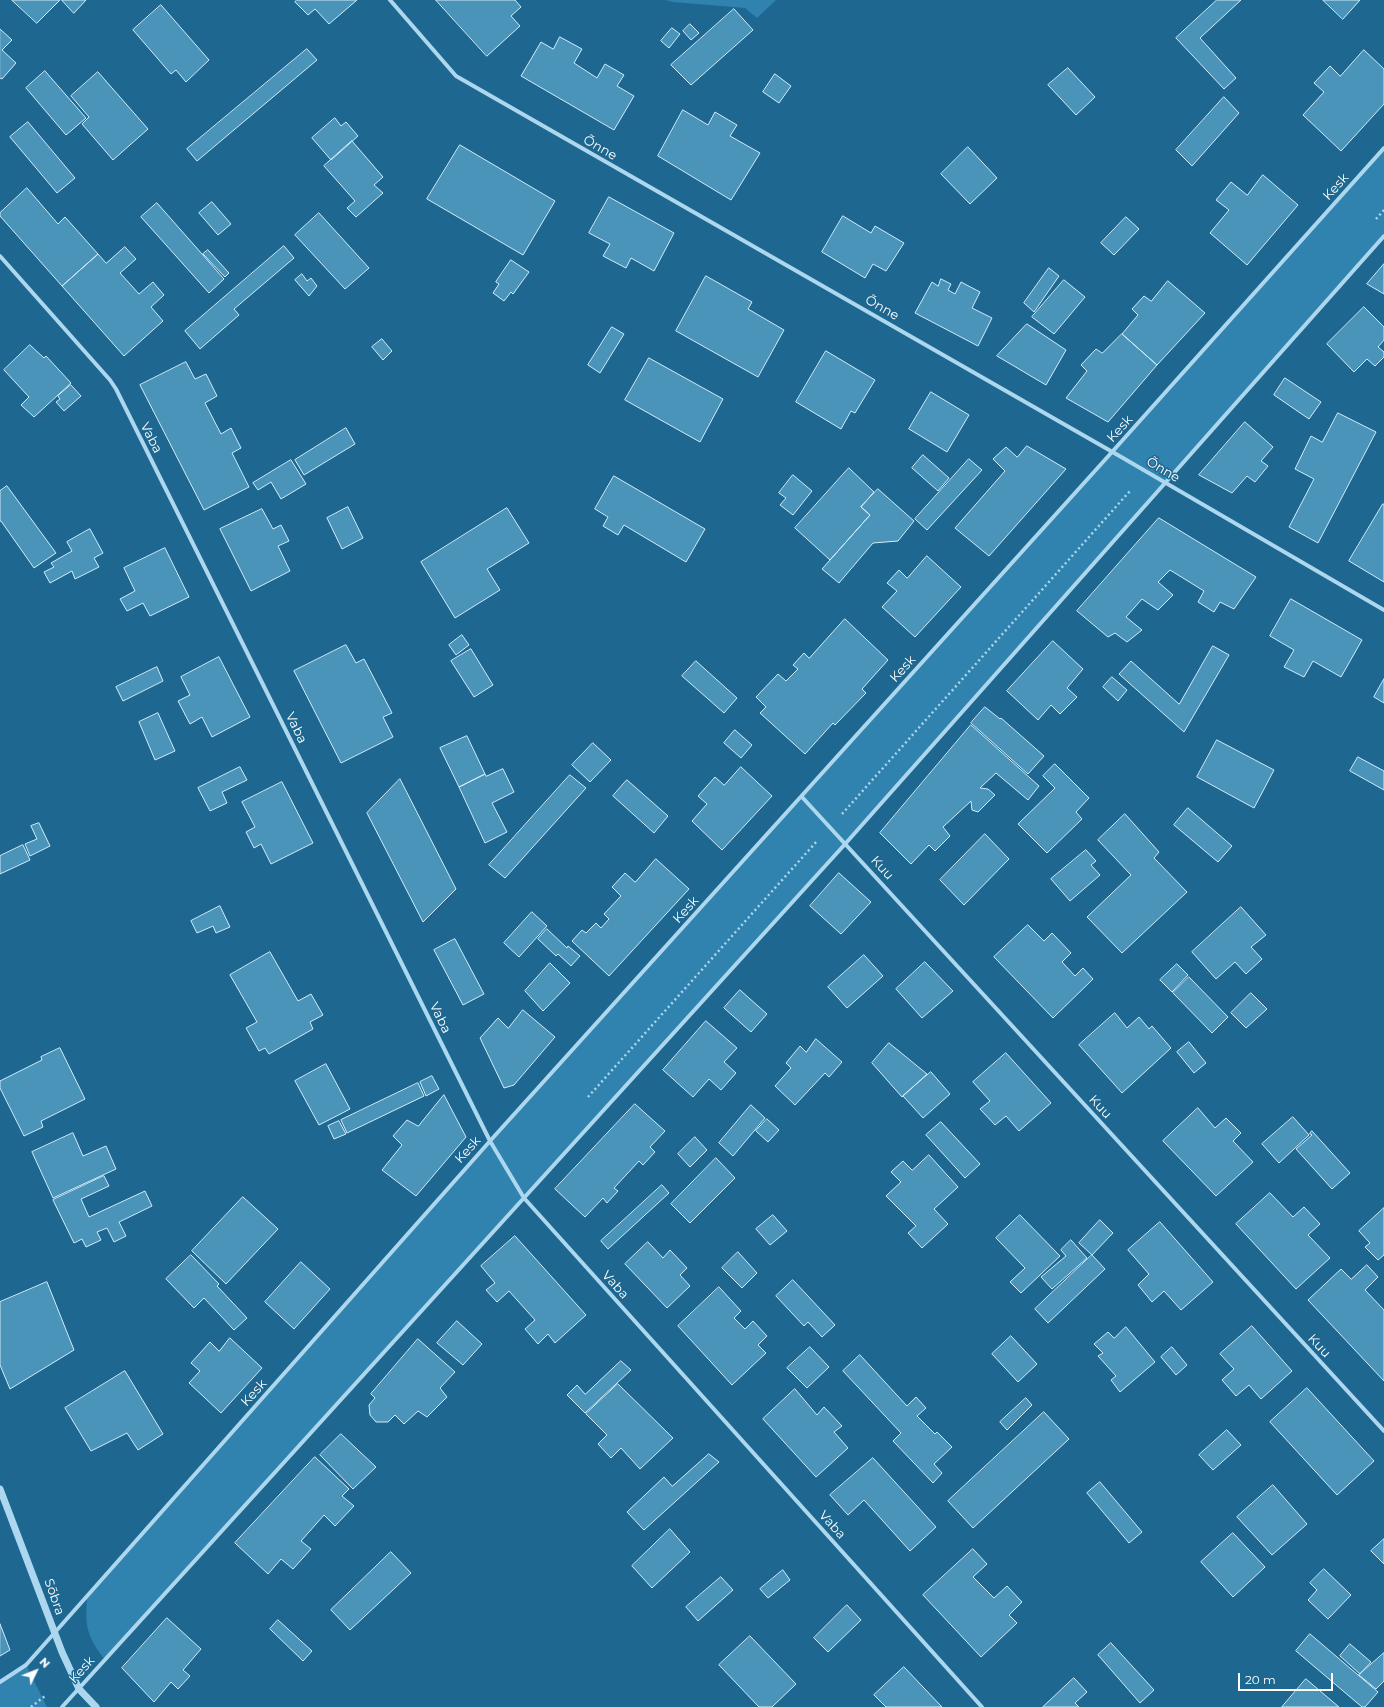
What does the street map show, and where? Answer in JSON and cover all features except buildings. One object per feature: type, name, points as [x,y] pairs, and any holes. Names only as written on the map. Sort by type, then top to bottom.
[{"type":"street","name":"Õnne","points":[[390,0],[456,76],[1149,473],[1384,610]]},
{"type":"street","name":"Kesk","points":[[0,1682],[26,1665],[490,1141],[802,797],[1384,148]]},
{"type":"street","name":"Kesk","points":[[62,1707],[846,843],[1384,236]]},
{"type":"street","name":"Vaba","points":[[0,256],[110,380],[116,389],[490,1141],[524,1198],[982,1707]]},
{"type":"street","name":"Kuu","points":[[802,797],[846,843],[1384,1431]]},
{"type":"street","name":"Sõbra","points":[[0,1489],[36,1580],[54,1633],[79,1689],[96,1707]]},
{"type":"path","points":[[1373,222],[1384,210]]},
{"type":"path","points":[[587,1097],[1121,500],[1149,473]]},
{"type":"path","points":[[31,1707],[43,1699],[71,1670]]},
{"type":"shaded area","points":[[665,0],[776,0],[757,18],[745,8]]},
{"type":"shaded area","points":[[1384,148],[1384,236],[846,843],[105,1660],[90,1637],[88,1630],[86,1615],[87,1596],[490,1141]]},
{"type":"shaded area","points":[[26,1665],[47,1707],[0,1707],[0,1682]]}]
